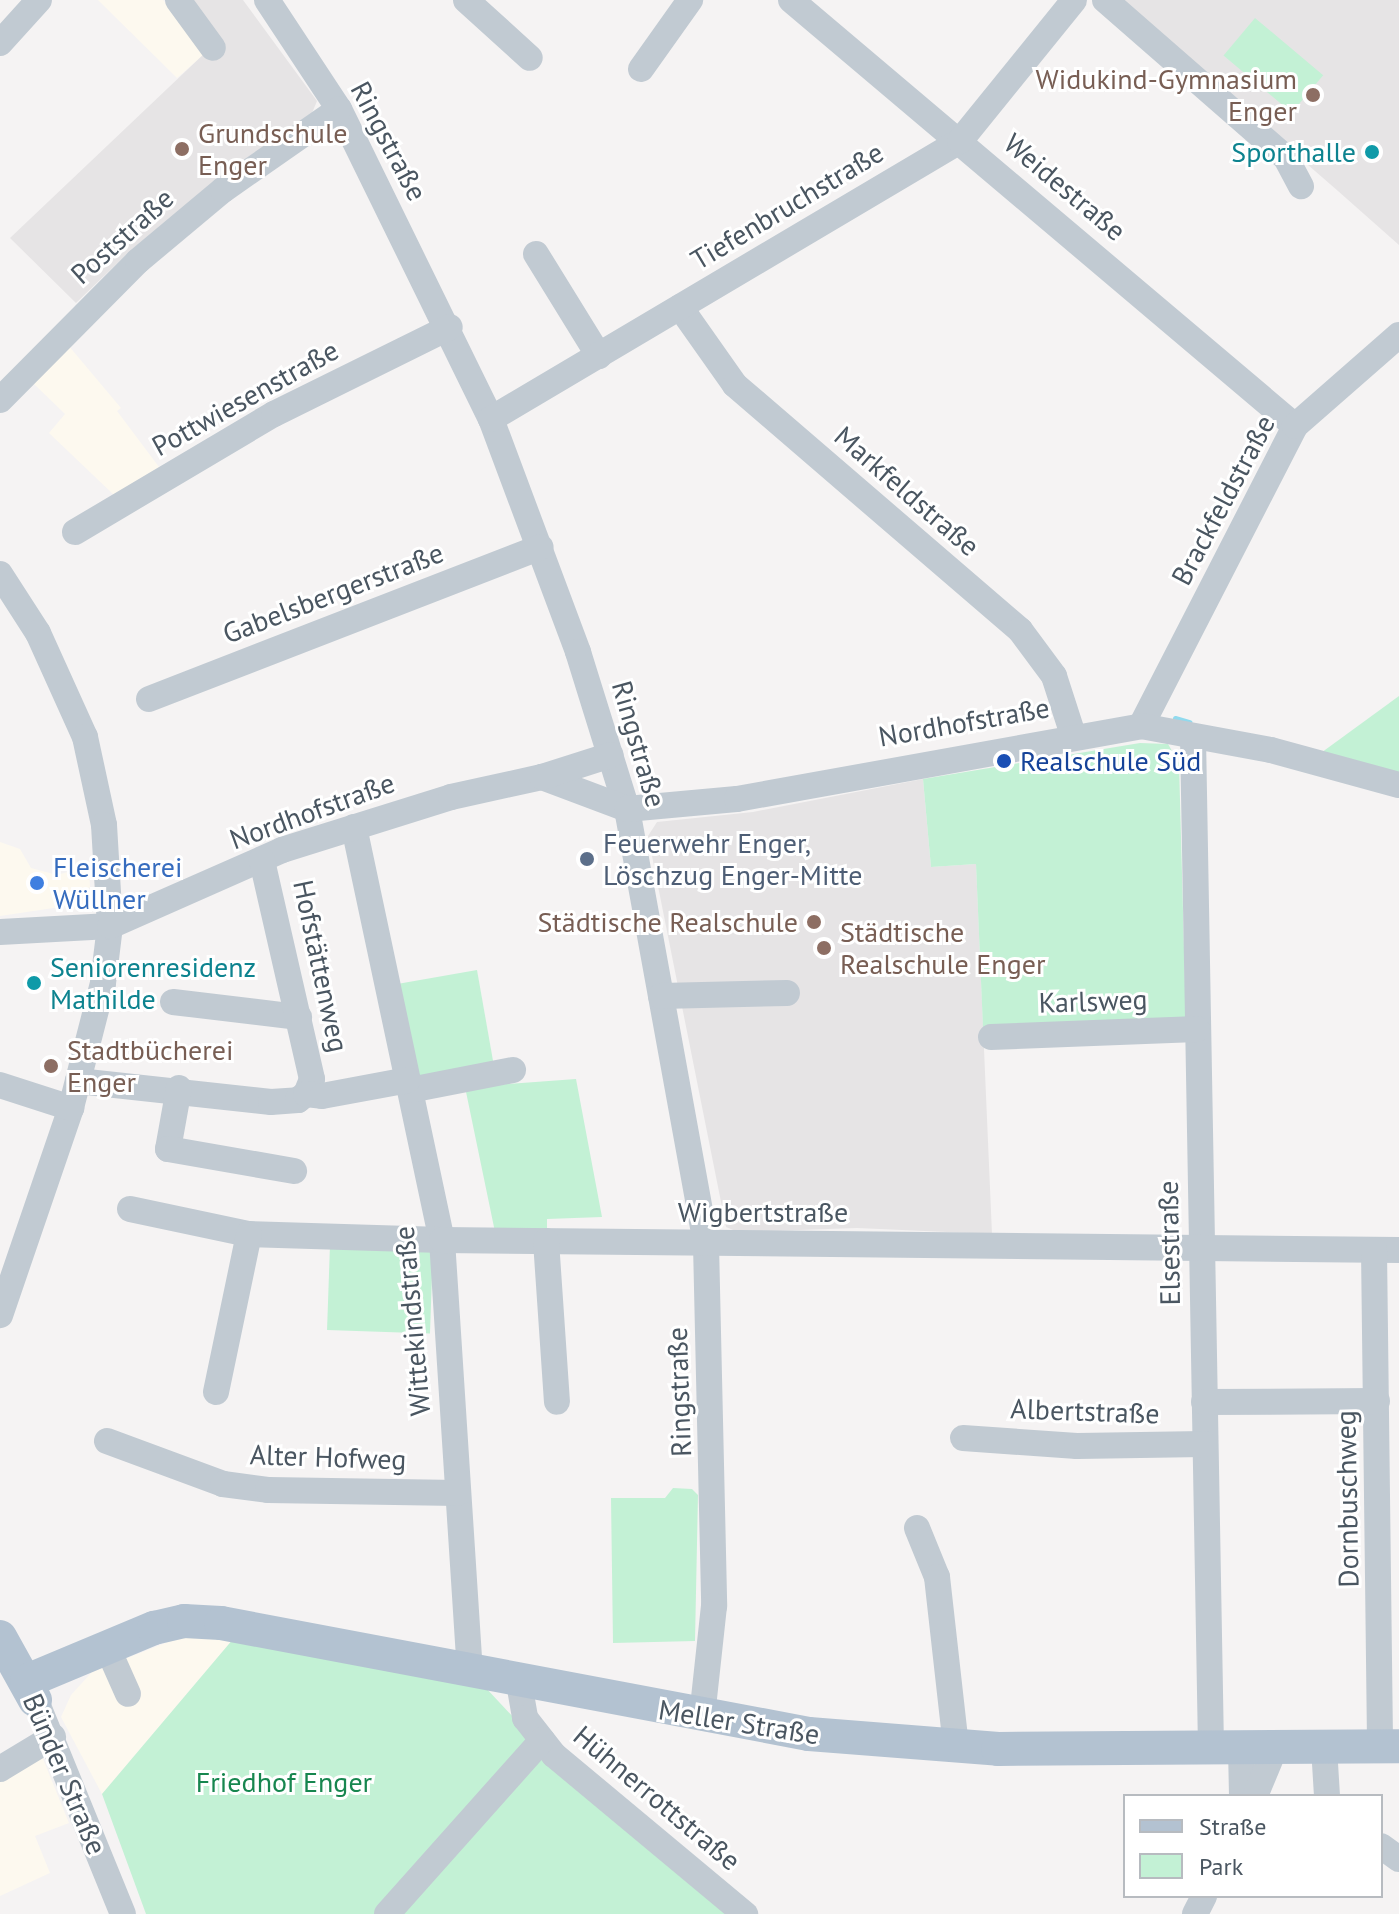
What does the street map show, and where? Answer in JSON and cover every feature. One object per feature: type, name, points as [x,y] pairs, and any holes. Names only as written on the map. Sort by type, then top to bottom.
[{"type":"main road","name":"Meller Straße","points":[[16,1670],[101,1652],[154,1628],[184,1621],[221,1623],[519,1683],[809,1734],[956,1746],[1226,1749],[1389,1746]]},
{"type":"street","points":[[0,43],[39,0]]},
{"type":"street","points":[[178,0],[213,48]]},
{"type":"street","name":"Ringstraße","points":[[267,0],[339,109],[450,327],[491,419],[541,547],[627,809],[706,1244],[714,1606],[702,1717]]},
{"type":"street","points":[[466,0],[530,58]]},
{"type":"street","points":[[641,69],[690,0]]},
{"type":"street","name":"Weidestraße","points":[[791,0],[1295,426]]},
{"type":"street","name":"Tiefenbruchstraße","points":[[491,419],[960,141],[1074,0]]},
{"type":"street","points":[[1105,0],[1286,158],[1301,186]]},
{"type":"street","name":"Poststraße","points":[[0,400],[138,261],[223,190],[339,109]]},
{"type":"street","points":[[536,254],[599,356]]},
{"type":"street","name":"Markfeldstraße","points":[[680,307],[735,385],[1020,630],[1054,676],[1073,735]]},
{"type":"street","name":"Pottwiesenstraße","points":[[75,532],[274,414],[450,327]]},
{"type":"street","name":"Brackfeldstraße","points":[[1141,726],[1295,426],[1399,335]]},
{"type":"street","name":"Gabelsbergerstraße","points":[[149,699],[541,547]]},
{"type":"street","points":[[0,574],[38,633],[85,737],[104,825],[110,926],[103,983],[71,1108],[1,1311]]},
{"type":"street","name":"Nordhofstraße","points":[[542,777],[627,809],[737,799],[1073,735],[1141,726],[1271,750],[1399,785]]},
{"type":"street","name":"Elsestraße","points":[[1193,737],[1204,1444],[1226,1749],[1241,1794]]},
{"type":"street","name":"Nordhofstraße","points":[[110,926],[262,860],[354,827],[451,797],[542,777],[611,755]]},
{"type":"street","name":"Wittekindstraße","points":[[354,827],[442,1240],[470,1673]]},
{"type":"street","name":"Hofstättenweg","points":[[262,860],[312,1079],[306,1094]]},
{"type":"street","points":[[0,932],[110,926]]},
{"type":"street","points":[[661,996],[787,993]]},
{"type":"street","points":[[173,1002],[299,1017]]},
{"type":"street","name":"Karlsweg","points":[[991,1037],[1197,1029]]},
{"type":"street","points":[[78,1081],[179,1088],[271,1102],[298,1100],[306,1094],[322,1096],[513,1070]]},
{"type":"street","points":[[0,1085],[71,1108]]},
{"type":"street","points":[[179,1088],[168,1149],[294,1171]]},
{"type":"street","name":"Wigbertstraße","points":[[130,1209],[249,1234],[706,1244],[1387,1250]]},
{"type":"street","points":[[216,1392],[249,1234]]},
{"type":"street","points":[[546,1241],[557,1402]]},
{"type":"street","name":"Dornbuschweg","points":[[1387,1250],[1377,1401],[1390,1559],[1380,1654],[1389,1746]]},
{"type":"street","points":[[1204,1402],[1377,1401]]},
{"type":"street","name":"Albertstraße","points":[[963,1438],[1077,1446],[1204,1444]]},
{"type":"street","name":"Alter Hofweg","points":[[107,1441],[223,1484],[268,1490],[458,1493]]},
{"type":"street","points":[[917,1528],[937,1577],[956,1746]]},
{"type":"street","points":[[101,1652],[128,1694]]},
{"type":"street","name":"Bünder Straße","points":[[16,1670],[53,1737],[123,1914]]},
{"type":"street","name":"Hühnerrottstraße","points":[[519,1683],[525,1718],[542,1740],[595,1794],[745,1914]]},
{"type":"street","points":[[0,1769],[53,1737]]},
{"type":"street","points":[[387,1914],[542,1740]]},
{"type":"street","points":[[1324,1747],[1327,1794]]},
{"type":"street","points":[[1256,1794],[1275,1748]]},
{"type":"shaded area","points":[[98,0],[163,0],[208,51],[177,78]]},
{"type":"shaded area","name":"Grundschule Enger","points":[[185,0],[243,0],[317,101],[312,113],[130,251],[76,303],[10,238],[207,51]]},
{"type":"shaded area","name":"Widukind-Gymnasium Enger","points":[[1118,0],[1399,0],[1399,245],[1338,191]]},
{"type":"shaded area","points":[[68,345],[121,408],[117,411],[159,467],[114,495],[49,433],[65,414],[32,382]]},
{"type":"shaded area","name":"Städtische Realschule Enger","points":[[923,779],[931,867],[976,864],[992,1234],[857,1228],[738,1232],[726,1227],[648,836],[657,822],[753,812]]},
{"type":"shaded area","points":[[0,842],[20,849],[31,868],[57,875],[89,866],[90,887],[67,906],[0,916]]},
{"type":"shaded area","points":[[178,1638],[234,1638],[102,1794],[61,1717],[71,1695],[92,1672]]},
{"type":"shaded area","points":[[41,1754],[69,1823],[35,1836],[50,1873],[0,1896],[0,1781]]},
{"type":"green space","points":[[1255,18],[1323,75],[1292,113],[1224,56]]},
{"type":"green space","points":[[1399,696],[1399,780],[1314,758]]},
{"type":"green space","points":[[1140,743],[1168,744],[1179,763],[1186,1021],[983,1028],[976,864],[931,867],[923,779]]},
{"type":"green space","points":[[477,970],[494,1067],[414,1081],[397,984]]},
{"type":"green space","points":[[576,1079],[602,1217],[547,1219],[547,1232],[495,1232],[465,1087]]},
{"type":"green space","points":[[330,1245],[433,1249],[430,1334],[327,1330]]},
{"type":"green space","points":[[673,1488],[692,1489],[698,1495],[695,1641],[613,1643],[611,1498],[665,1498]]},
{"type":"green space","name":"Friedhof Enger","points":[[234,1638],[485,1687],[586,1795],[728,1914],[146,1914],[102,1794]]},
{"type":"waterway","points":[[1175,718],[1189,722]]},
{"type":"place","name":"Widukind-Gymnasium Enger","points":[[1313,95]]},
{"type":"place","name":"Grundschule Enger","points":[[182,149]]},
{"type":"place","name":"Sporthalle","points":[[1372,152]]},
{"type":"place","name":"Realschule Süd","points":[[1004,761]]},
{"type":"place","name":"Feuerwehr Enger, Löschzug Enger-Mitte","points":[[587,859]]},
{"type":"place","name":"Fleischerei Wüllner","points":[[37,883]]},
{"type":"place","name":"Städtische Realschule","points":[[814,922]]},
{"type":"place","name":"Städtische Realschule Enger","points":[[824,948]]},
{"type":"place","name":"Seniorenresidenz Mathilde","points":[[34,983]]},
{"type":"place","name":"Stadtbücherei Enger","points":[[51,1066]]}]
